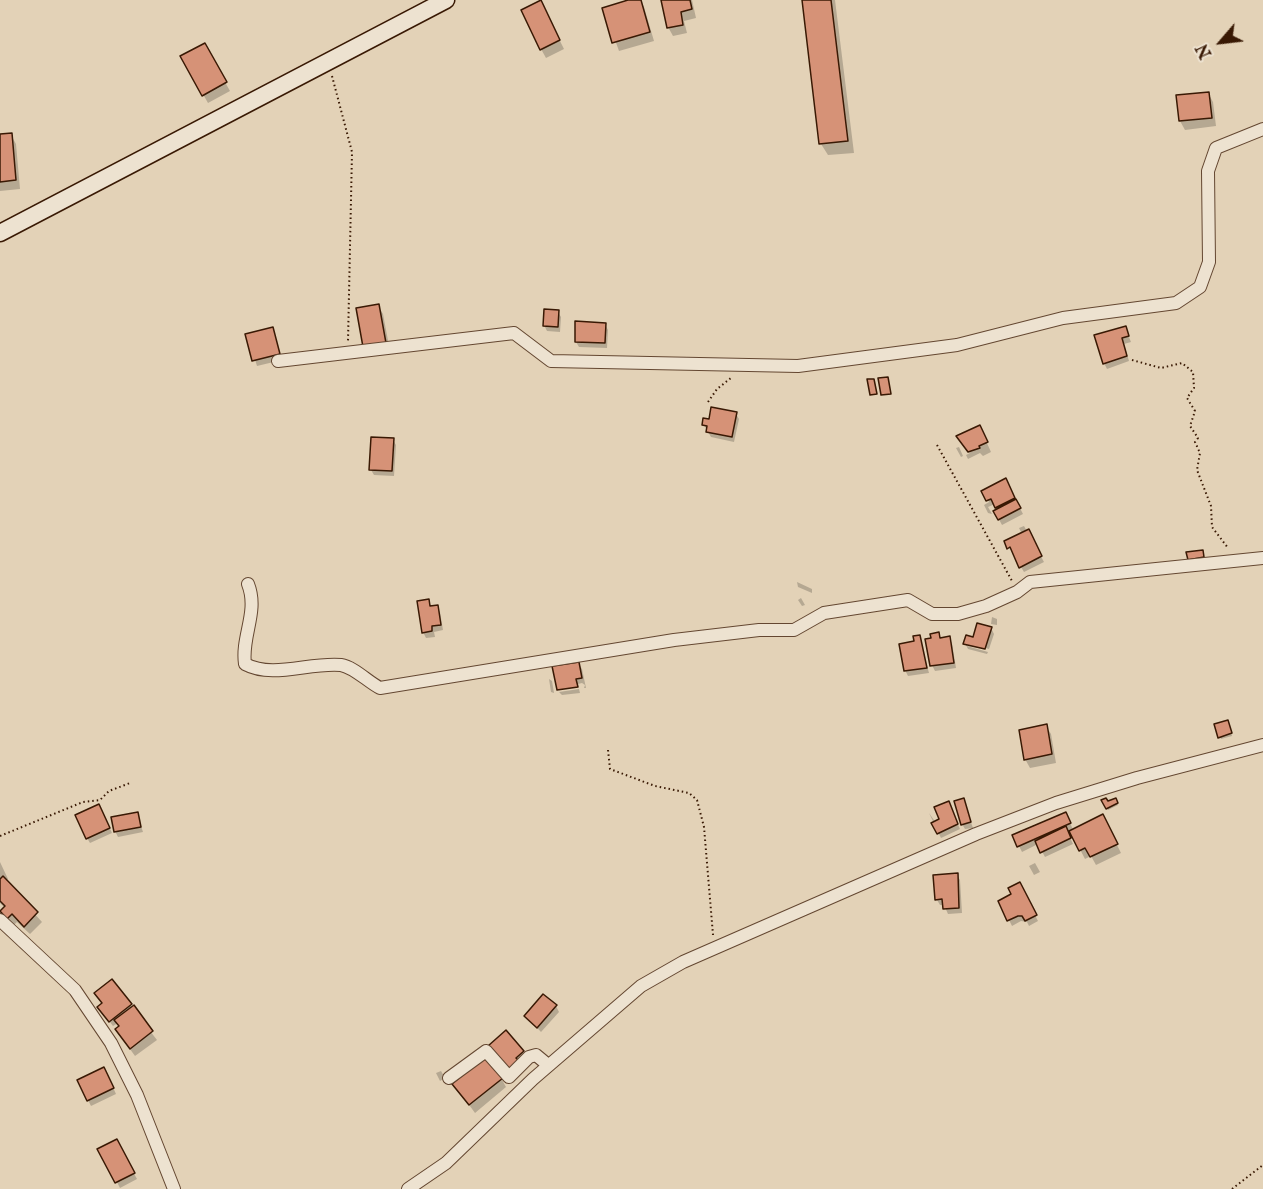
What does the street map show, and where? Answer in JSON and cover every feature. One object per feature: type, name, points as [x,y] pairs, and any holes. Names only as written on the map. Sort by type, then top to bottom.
[{"type":"street","points":[[0,233],[446,0]]},
{"type":"street","points":[[278,361],[514,333],[551,361],[798,366],[957,345],[1063,318],[1176,303],[1200,287],[1209,262],[1208,171],[1216,148],[1263,129]]},
{"type":"street","points":[[248,585],[254,599],[244,653],[245,664],[259,671],[318,665],[344,665],[380,688],[674,640],[759,630],[794,630],[824,613],[908,600],[932,614],[958,614],[986,606],[1017,592],[1030,582],[1263,558]]},
{"type":"street","points":[[408,1189],[446,1163],[548,1065],[641,986],[683,962],[975,834],[1056,803],[1137,778],[1263,745]]},
{"type":"street","points":[[0,920],[75,990],[111,1043],[137,1095],[174,1189]]},
{"type":"street","points":[[449,1078],[486,1051],[509,1077],[529,1056],[536,1055],[548,1065]]},
{"type":"path","points":[[328,62],[352,152],[347,353]]},
{"type":"path","points":[[1132,360],[1161,368],[1182,363],[1192,372],[1194,388],[1187,398],[1195,411],[1190,426],[1198,438],[1196,442],[1200,453],[1197,470],[1211,506],[1212,527],[1230,551],[1229,560]]},
{"type":"path","points":[[708,402],[717,389],[731,378],[737,364]]},
{"type":"path","points":[[938,445],[1017,592]]},
{"type":"path","points":[[608,750],[610,769],[655,786],[689,793],[697,800],[704,827],[715,949]]},
{"type":"path","points":[[0,836],[82,802],[100,800],[109,790],[130,783]]},
{"type":"path","points":[[1232,1189],[1263,1166]]},
{"type":"building","points":[[541,0],[560,40],[540,50],[521,10]]},
{"type":"building","points":[[628,0],[641,0],[650,32],[612,43],[602,8]]},
{"type":"building","points":[[661,0],[690,0],[692,9],[681,12],[683,25],[667,28]]},
{"type":"building","points":[[802,0],[831,0],[848,141],[819,144]]},
{"type":"building","points":[[205,43],[227,82],[202,96],[180,56]]},
{"type":"building","points":[[1209,92],[1212,118],[1179,121],[1176,95]]},
{"type":"building","points":[[12,133],[16,180],[0,182],[0,134]]},
{"type":"building","points":[[379,304],[386,343],[363,347],[356,308]]},
{"type":"building","points":[[544,309],[559,310],[558,327],[543,326]]},
{"type":"building","points":[[575,321],[606,323],[605,343],[575,342]]},
{"type":"building","points":[[1126,326],[1129,336],[1122,338],[1127,356],[1103,364],[1094,335]]},
{"type":"building","points":[[273,327],[280,354],[252,361],[245,334]]},
{"type":"building","points":[[888,377],[891,394],[881,395],[878,378]]},
{"type":"building","points":[[867,379],[874,379],[877,394],[870,395]]},
{"type":"building","points":[[711,407],[737,412],[732,437],[706,432],[707,426],[702,425],[703,418],[709,419]]},
{"type":"building","points":[[980,425],[988,442],[968,452],[956,436]]},
{"type":"building","points":[[371,437],[394,438],[392,471],[369,470]]},
{"type":"building","points":[[1006,478],[1015,498],[995,508],[991,499],[986,501],[981,491]]},
{"type":"building","points":[[1016,499],[1021,508],[998,520],[993,511]]},
{"type":"building","points":[[1029,529],[1042,556],[1019,568],[1010,547],[1007,549],[1004,541]]},
{"type":"building","points":[[1203,550],[1204,557],[1188,560],[1186,552]]},
{"type":"building","points":[[429,599],[430,606],[438,605],[441,625],[432,626],[432,631],[422,633],[417,601]]},
{"type":"building","points":[[977,623],[992,627],[985,649],[963,644],[966,635],[973,637]]},
{"type":"building","points":[[939,632],[940,638],[950,636],[954,663],[930,666],[925,639],[931,638],[930,634]]},
{"type":"building","points":[[920,635],[927,668],[904,671],[899,644],[914,641],[913,636]]},
{"type":"building","points":[[579,662],[582,678],[576,679],[578,687],[557,690],[552,666]]},
{"type":"building","points":[[1228,720],[1232,733],[1218,738],[1214,724]]},
{"type":"building","points":[[1047,724],[1052,754],[1024,760],[1019,730]]},
{"type":"building","points":[[964,798],[971,822],[961,825],[954,801]]},
{"type":"building","points":[[1106,798],[1108,801],[1116,798],[1118,803],[1106,809],[1101,800]]},
{"type":"building","points":[[949,801],[958,824],[937,834],[931,823],[939,819],[934,807]]},
{"type":"building","points":[[99,804],[110,828],[86,839],[75,815]]},
{"type":"building","points":[[138,812],[141,827],[114,832],[111,817]]},
{"type":"building","points":[[1066,812],[1071,823],[1017,847],[1012,835]]},
{"type":"building","points":[[1103,814],[1118,844],[1090,857],[1085,848],[1079,851],[1069,831]]},
{"type":"building","points":[[1066,826],[1071,838],[1040,853],[1035,841]]},
{"type":"building","points":[[958,873],[959,908],[943,909],[942,899],[935,900],[933,875]]},
{"type":"building","points":[[3,876],[38,912],[24,927],[12,914],[7,919],[0,911],[5,906],[0,901],[0,879]]},
{"type":"building","points":[[1020,882],[1037,915],[1025,921],[1022,916],[1018,916],[1007,921],[998,901],[1011,894],[1008,888]]},
{"type":"building","points":[[112,979],[132,1004],[109,1022],[97,1007],[102,1003],[94,993]]},
{"type":"building","points":[[543,994],[557,1005],[537,1028],[524,1016]]},
{"type":"building","points":[[134,1005],[153,1031],[130,1049],[115,1029],[119,1026],[114,1020]]},
{"type":"building","points":[[506,1030],[524,1051],[516,1058],[520,1062],[510,1071],[488,1046]]},
{"type":"building","points":[[486,1056],[503,1078],[469,1105],[452,1084]]},
{"type":"building","points":[[104,1067],[114,1088],[87,1101],[77,1080]]},
{"type":"building","points":[[117,1139],[135,1173],[115,1183],[97,1149]]}]
